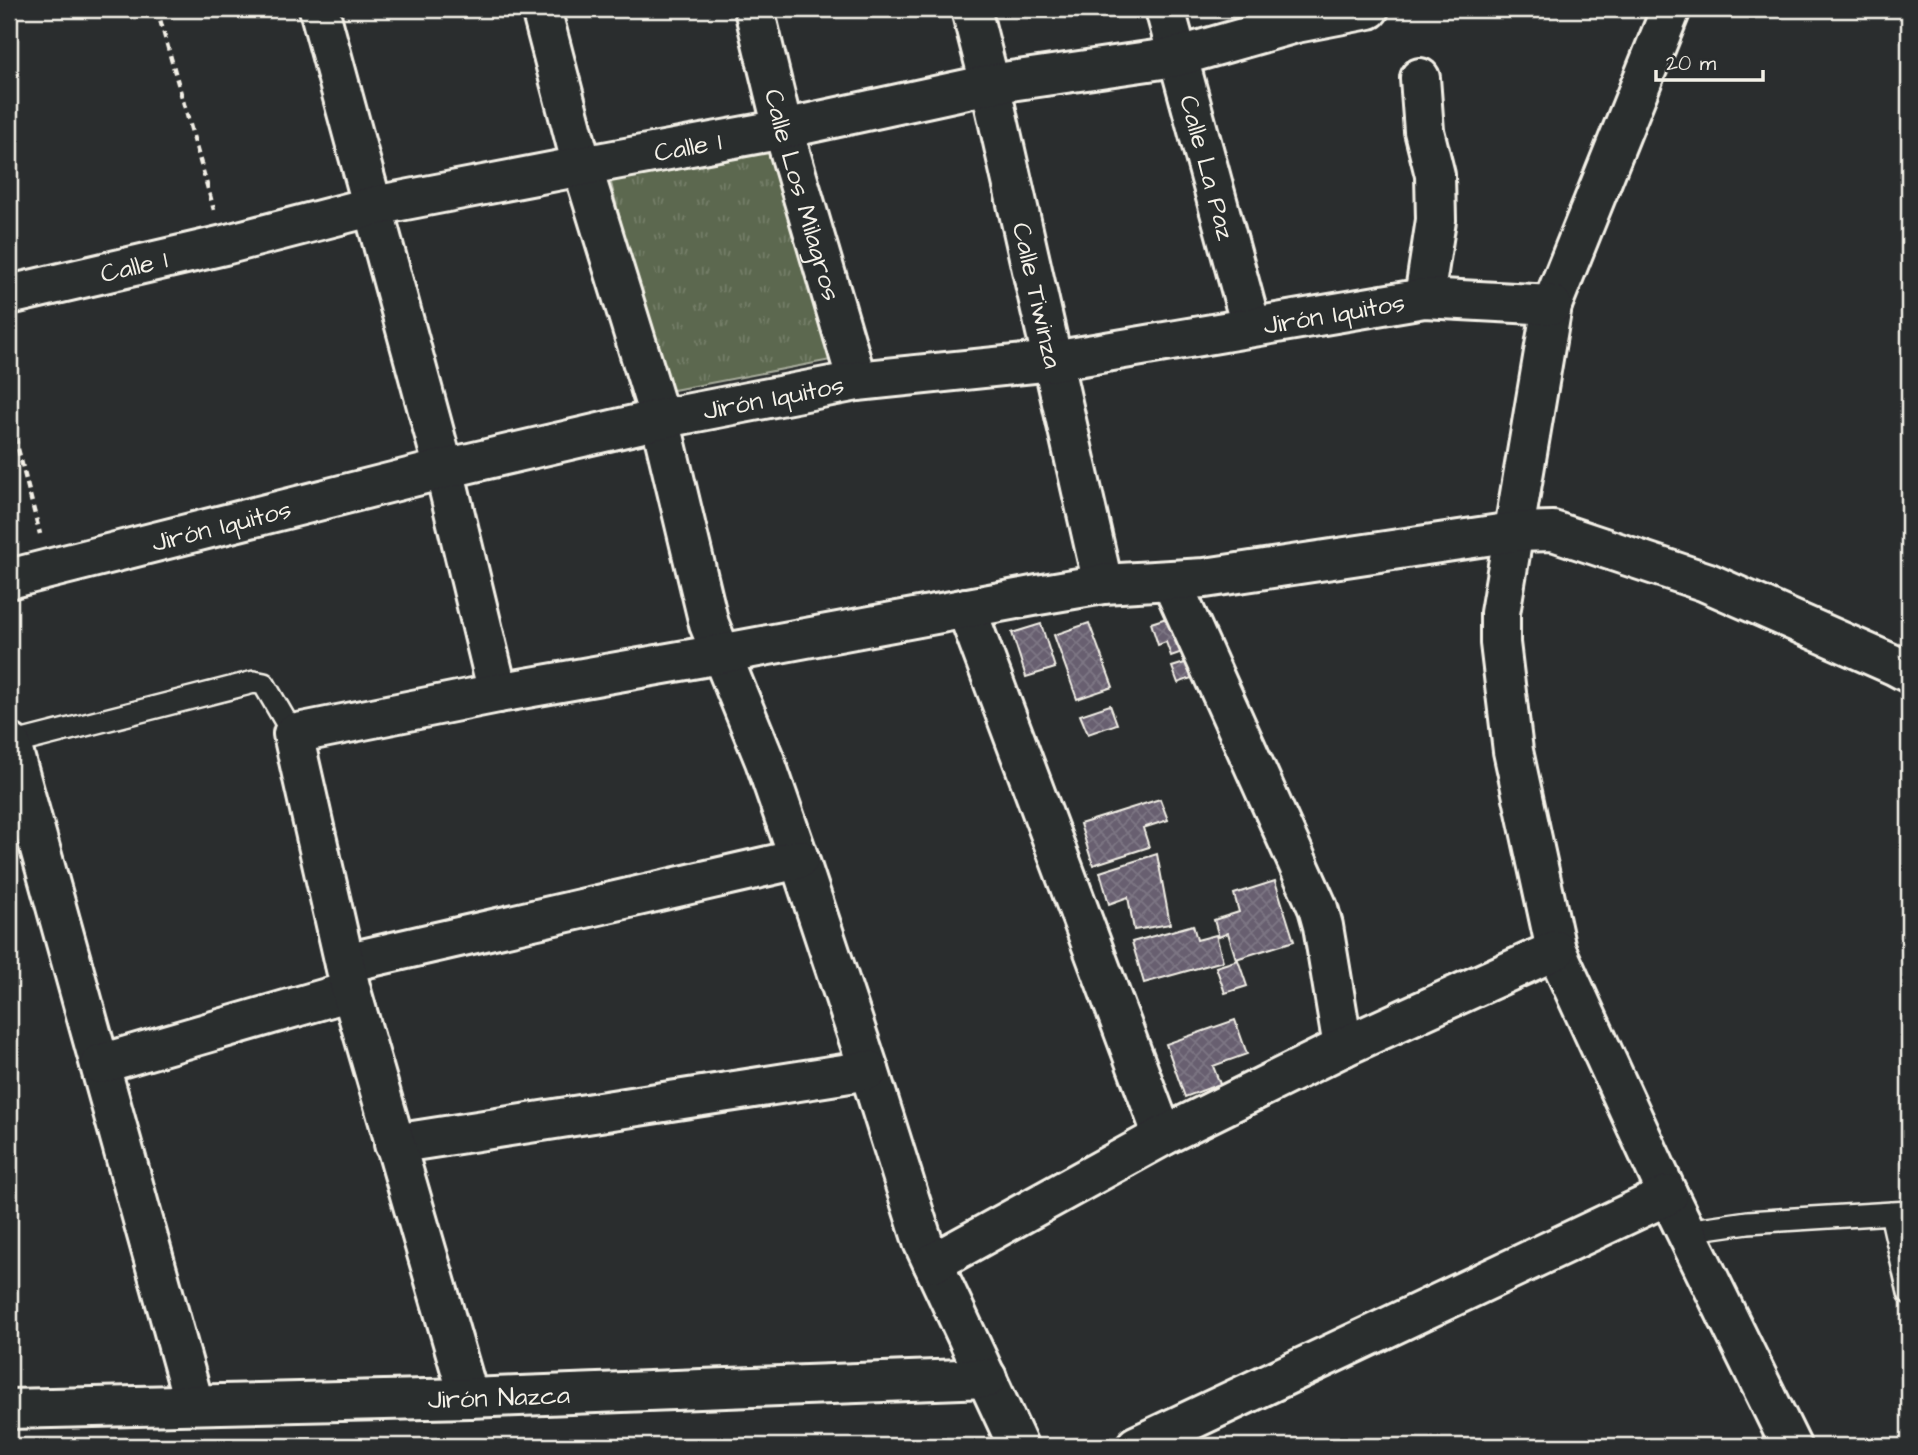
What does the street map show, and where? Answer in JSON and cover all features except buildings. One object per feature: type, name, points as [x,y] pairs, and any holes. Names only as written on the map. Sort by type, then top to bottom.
[{"type":"street","points":[[319,9],[444,469],[498,693]]},
{"type":"street","points":[[541,9],[582,166],[660,419],[709,624],[765,761],[799,859],[923,1242],[1018,1446]]},
{"type":"street","name":"Calle Los Milagros","points":[[754,9],[783,129],[857,381]]},
{"type":"street","name":"Calle Tiwinza","points":[[971,9],[1102,584]]},
{"type":"street","name":"Calle La Paz","points":[[1165,9],[1251,326]]},
{"type":"street","name":"Calle 1","points":[[9,295],[224,245],[374,206],[783,129],[990,84],[1177,57],[1296,23],[1369,9]]},
{"type":"street","points":[[1671,9],[1552,304],[1500,613],[1500,643],[1515,764],[1556,950],[1668,1195],[1791,1446]]},
{"type":"street","points":[[1420,78],[1424,131],[1435,175],[1436,220],[1424,298]]},
{"type":"street","name":"Jirón Iquitos","points":[[9,579],[444,469],[660,419],[857,381],[1053,360],[1424,298],[1552,304]]},
{"type":"street","points":[[469,1398],[348,977],[293,734],[498,693],[1102,584],[1205,578],[1513,531],[1553,531],[1706,582],[1909,673]]},
{"type":"street","points":[[1171,581],[1318,908],[1343,1047]]},
{"type":"street","points":[[966,608],[1163,1136]]},
{"type":"street","points":[[11,744],[194,1404]]},
{"type":"street","points":[[100,1064],[348,977],[799,859]]},
{"type":"street","points":[[933,1264],[1163,1136],[1343,1047],[1556,950]]},
{"type":"street","points":[[394,1144],[869,1070]]},
{"type":"street","points":[[1136,1446],[1668,1195]]},
{"type":"street","name":"Jirón Nazca","points":[[9,1409],[469,1398],[988,1378]]},
{"type":"lane","points":[[11,744],[254,682],[264,684],[293,734]]},
{"type":"lane","points":[[1686,1231],[1748,1222],[1900,1212],[1909,1293]]},
{"type":"path","points":[[157,9],[224,245]]},
{"type":"path","points":[[9,414],[49,568]]},
{"type":"green space","points":[[772,146],[836,359],[663,392],[610,179]]}]
